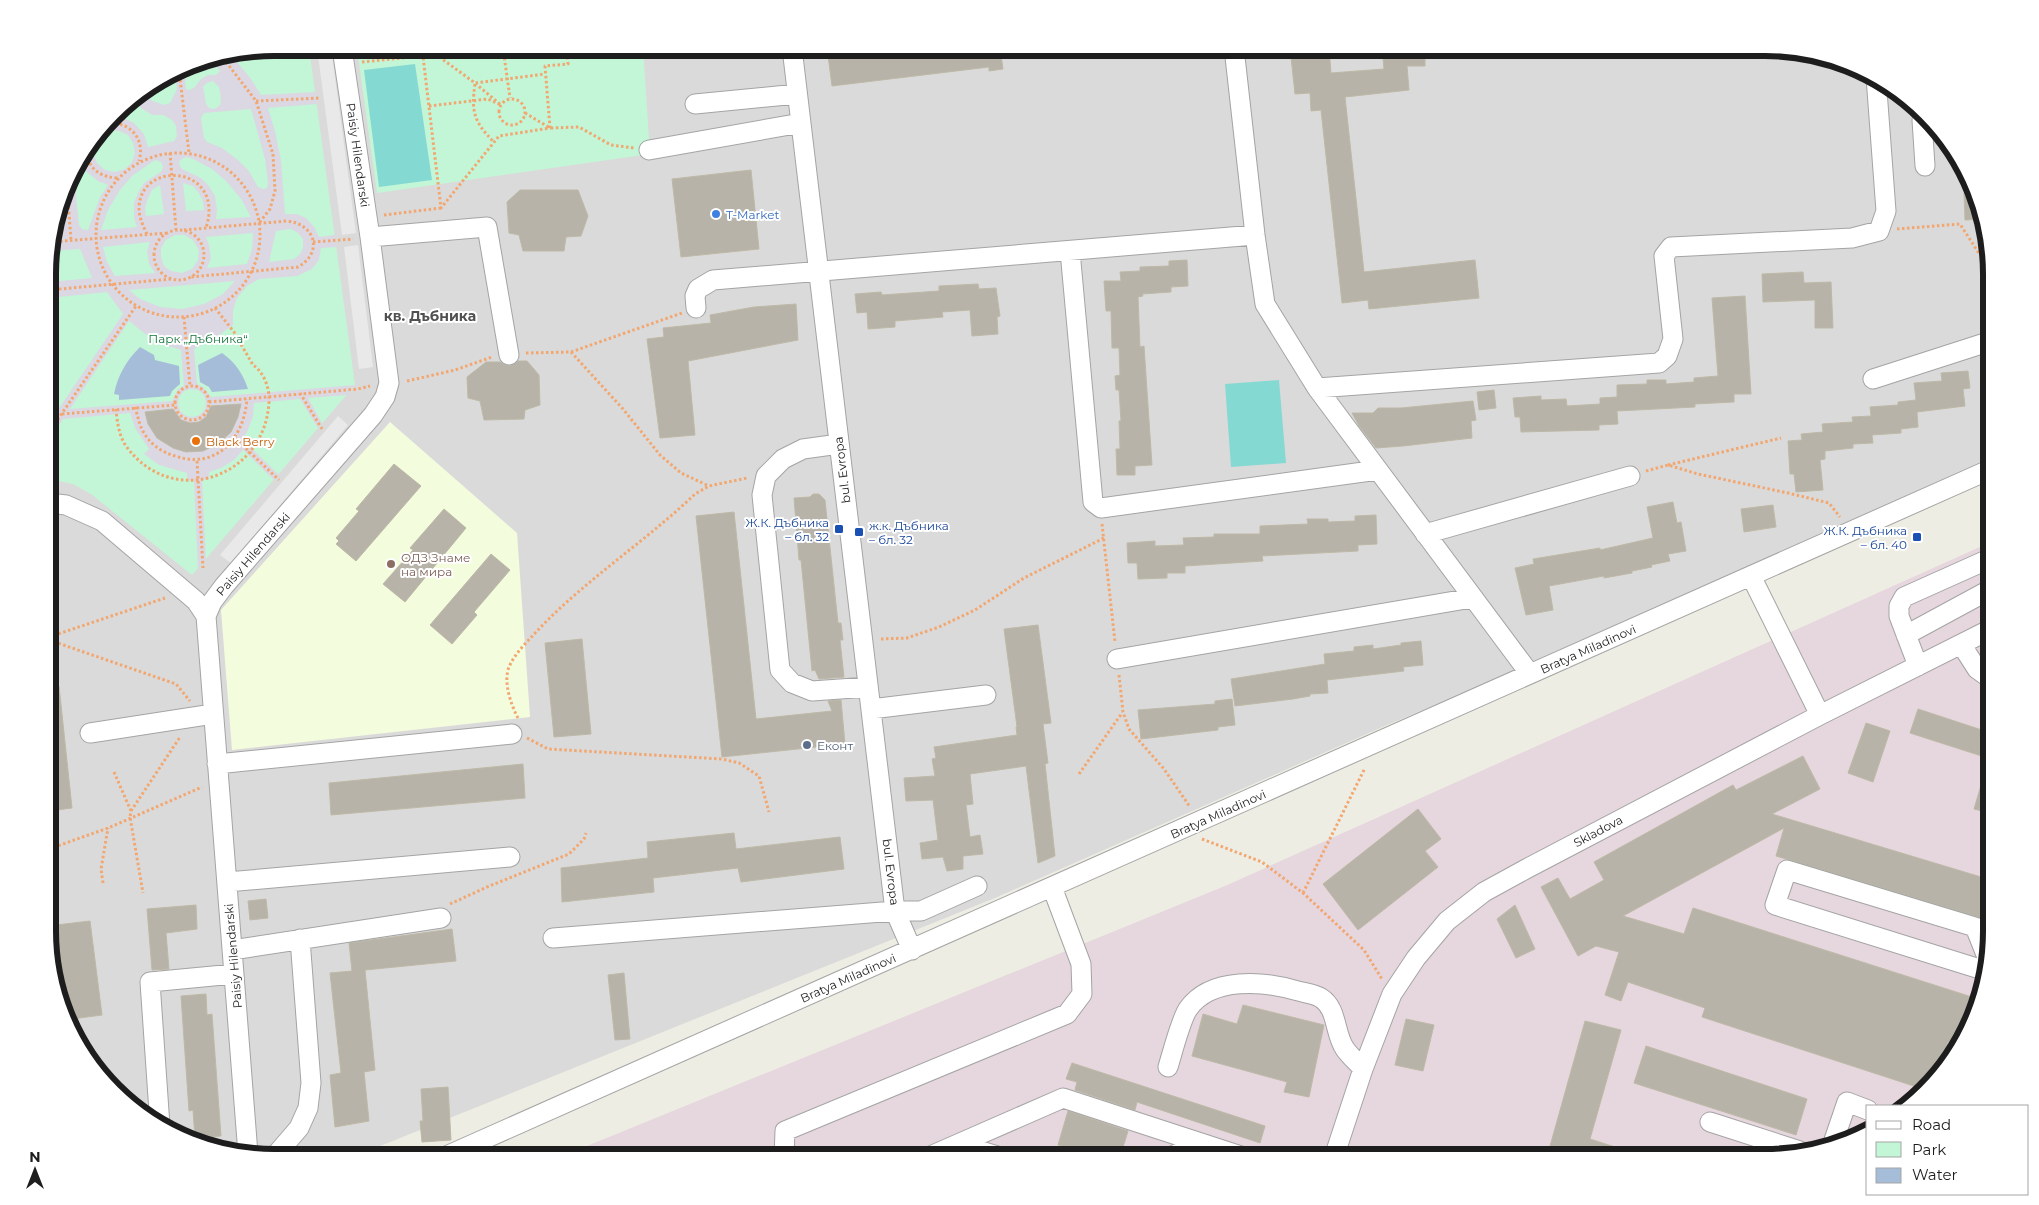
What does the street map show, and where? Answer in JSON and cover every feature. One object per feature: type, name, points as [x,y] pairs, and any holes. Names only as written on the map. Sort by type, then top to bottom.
[{"type":"street","name":"Paisiy Hilendarski","points":[[247,1147],[206,616],[212,602],[224,586],[373,415],[385,397],[389,383],[362,238],[343,56]]},
{"type":"street","name":"bul. Evropa","points":[[793,56],[895,911],[912,950]]},
{"type":"street","points":[[1235,56],[1255,236],[1265,304],[1317,388],[1530,674]]},
{"type":"street","points":[[1317,388],[1659,363],[1667,356],[1673,339],[1664,256],[1671,247],[1852,238],[1879,231],[1886,211],[1877,88]]},
{"type":"street","points":[[695,104],[797,94]]},
{"type":"street","points":[[649,150],[801,123]]},
{"type":"street","points":[[1922,124],[1925,166]]},
{"type":"street","points":[[362,238],[487,227],[509,354]]},
{"type":"street","points":[[696,308],[698,288],[713,280],[1255,236]]},
{"type":"street","points":[[1070,251],[1093,502],[1100,508],[1378,470]]},
{"type":"street","points":[[1873,379],[1983,344]]},
{"type":"street","points":[[839,444],[803,449],[783,459],[766,476],[762,494],[780,670],[792,683],[812,691],[868,687]]},
{"type":"street","name":"Bratya Miladinovi","points":[[464,1149],[1983,473]]},
{"type":"street","points":[[1425,534],[1630,476]]},
{"type":"street","points":[[56,504],[66,505],[102,521],[196,601],[206,616]]},
{"type":"street","points":[[1918,666],[1899,616],[1898,606],[1904,597],[1983,562]]},
{"type":"street","points":[[1751,576],[1820,715]]},
{"type":"street","points":[[1906,635],[1983,593]]},
{"type":"street","points":[[1117,658],[1472,598]]},
{"type":"street","name":"Skladova","points":[[1337,1149],[1362,1069],[1392,994],[1416,958],[1448,921],[1484,892],[1820,715],[1983,633]]},
{"type":"street","points":[[1961,644],[1977,669],[1983,673]]},
{"type":"street","points":[[871,709],[986,695]]},
{"type":"street","points":[[90,733],[213,714]]},
{"type":"street","points":[[217,772],[522,733]]},
{"type":"street","points":[[227,882],[510,857]]},
{"type":"street","points":[[1980,969],[1775,905],[1787,870],[1975,927],[1982,945]]},
{"type":"street","points":[[553,938],[895,911],[921,911],[977,886]]},
{"type":"street","points":[[784,1149],[785,1131],[1067,1014],[1082,994],[1081,964],[1052,887]]},
{"type":"street","points":[[232,950],[436,919]]},
{"type":"street","points":[[281,1149],[299,1128],[308,1108],[311,1083],[300,939]]},
{"type":"street","points":[[159,1116],[150,982],[234,974]]},
{"type":"street","points":[[1168,1067],[1187,1010],[1202,994],[1222,987],[1248,983],[1275,984],[1321,998],[1333,1011],[1344,1048],[1362,1069]]},
{"type":"street","points":[[946,1149],[1063,1098],[1219,1149]]},
{"type":"street","points":[[1835,1137],[1847,1102],[1866,1109]]},
{"type":"street","points":[[1710,1122],[1789,1147]]},
{"type":"street","points":[[1187,1149],[1200,1143]]},
{"type":"street","points":[[958,1144],[974,1149]]},
{"type":"path","points":[[361,56],[363,72]]},
{"type":"path","points":[[362,62],[423,56],[441,208]]},
{"type":"path","points":[[438,56],[501,105]]},
{"type":"path","points":[[504,56],[510,98]]},
{"type":"path","points":[[550,128],[545,66],[568,64],[567,56]]},
{"type":"path","points":[[226,62],[256,101],[273,154],[275,191],[270,209],[260,223]]},
{"type":"path","points":[[475,83],[545,74]]},
{"type":"path","points":[[180,78],[189,153]]},
{"type":"path","points":[[475,83],[473,102],[475,119],[494,142]]},
{"type":"path","points":[[256,101],[320,98]]},
{"type":"path","points":[[510,98],[517,100],[523,105],[525,112],[523,120],[518,124],[510,125],[501,119],[499,112],[501,105],[510,98]]},
{"type":"path","points":[[429,106],[488,99],[501,105]]},
{"type":"path","points":[[525,112],[550,128]]},
{"type":"path","points":[[117,123],[129,127],[136,135],[140,145],[139,162]]},
{"type":"path","points":[[380,216],[441,208],[499,136],[550,128],[579,128],[611,145],[649,150]]},
{"type":"path","points":[[170,153],[176,230]]},
{"type":"path","points":[[189,153],[205,157],[220,164],[234,174],[245,186],[253,200],[260,223],[260,245],[253,271],[241,288],[229,299],[215,308],[200,314],[184,317],[167,316],[151,313],[136,306],[112,284],[100,262],[95,238],[99,210],[104,197],[118,178],[139,162],[157,155],[189,153]]},
{"type":"path","points":[[88,161],[98,173],[118,178]]},
{"type":"path","points":[[147,234],[140,214],[141,198],[149,186],[160,178],[171,174],[194,180],[203,188],[210,210],[206,228]]},
{"type":"path","points":[[68,204],[71,240]]},
{"type":"path","points":[[56,289],[172,279],[181,280],[192,277],[298,267],[307,261],[312,253],[313,242],[309,231],[297,222],[260,223],[59,241]]},
{"type":"path","points":[[1879,231],[1960,224],[1982,258]]},
{"type":"path","points":[[184,230],[192,233],[199,239],[203,247],[202,265],[192,277]]},
{"type":"path","points":[[167,232],[159,239],[154,248],[154,257],[157,266],[163,274],[172,279]]},
{"type":"path","points":[[313,242],[362,238]]},
{"type":"path","points":[[56,422],[136,306]]},
{"type":"path","points":[[116,409],[117,423],[125,445],[143,464],[170,478],[209,479],[237,465],[250,452],[263,431],[268,415],[269,396],[263,376],[253,364],[234,332],[215,308]]},
{"type":"path","points":[[399,383],[454,370],[486,358],[509,354],[572,352],[696,308]]},
{"type":"path","points":[[184,317],[190,386]]},
{"type":"path","points":[[572,352],[660,456],[681,473],[709,486]]},
{"type":"path","points":[[209,402],[358,389],[375,384]]},
{"type":"path","points":[[190,386],[199,388],[206,393],[209,402],[208,410],[202,417],[194,420],[185,419],[178,413],[175,405],[176,396],[182,389],[190,386]]},
{"type":"path","points":[[300,393],[322,429]]},
{"type":"path","points":[[136,407],[144,434],[155,446],[167,454],[186,460],[197,461],[213,456],[226,448],[235,438],[242,426],[247,399]]},
{"type":"path","points":[[62,414],[175,405]]},
{"type":"path","points":[[235,438],[279,480]]},
{"type":"path","points":[[1630,476],[1781,438]]},
{"type":"path","points":[[197,461],[204,568]]},
{"type":"path","points":[[1668,466],[1829,503],[1851,532]]},
{"type":"path","points":[[766,476],[731,480],[709,486],[696,494],[558,609],[516,654],[508,669],[508,693],[522,733],[548,749],[694,756],[739,763],[759,776],[769,812]]},
{"type":"path","points":[[863,640],[907,638],[939,627],[975,610],[1024,578],[1104,538]]},
{"type":"path","points":[[56,637],[173,596]]},
{"type":"path","points":[[56,641],[176,684],[193,704],[194,717],[131,811],[130,817],[143,893]]},
{"type":"path","points":[[1079,774],[1123,712]]},
{"type":"path","points":[[1303,893],[1377,742]]},
{"type":"path","points":[[114,772],[131,811]]},
{"type":"path","points":[[56,847],[108,828],[217,772]]},
{"type":"path","points":[[103,883],[101,869],[108,828]]},
{"type":"path","points":[[1184,829],[1198,838],[1262,862],[1303,893],[1364,950],[1392,994]]},
{"type":"path","points":[[436,919],[433,913],[457,900],[569,854],[584,839],[586,833]]},
{"type":"shaded area","points":[[275,56],[1764,56],[1807,60],[1861,79],[1886,93],[1908,110],[1938,142],[1966,191],[1979,232],[1981,246],[1983,275],[1983,473],[1851,531],[1387,725],[995,898],[373,1149],[275,1149],[232,1145],[178,1126],[153,1112],[131,1095],[110,1074],[93,1052],[73,1014],[60,973],[56,930],[57,260],[60,232],[73,191],[93,153],[110,131],[131,110],[153,93],[191,73],[232,60]]},
{"type":"shaded area","points":[[318,56],[332,56],[356,233],[342,235]]},
{"type":"shaded area","points":[[235,60],[261,95],[315,92],[317,104],[268,108],[281,160],[285,214],[297,214],[306,218],[315,228],[319,237],[335,235],[337,247],[321,248],[319,260],[312,269],[297,276],[259,279],[247,286],[237,298],[233,310],[233,325],[215,338],[194,349],[197,384],[203,387],[211,397],[355,385],[347,395],[308,398],[322,423],[318,428],[300,399],[254,403],[253,416],[242,439],[279,475],[274,480],[243,450],[234,460],[221,468],[209,472],[209,479],[202,480],[206,559],[198,569],[194,481],[187,480],[187,473],[159,465],[144,454],[149,449],[135,428],[130,413],[63,419],[56,429],[56,413],[123,314],[107,292],[56,297],[56,281],[92,278],[80,249],[58,250],[58,246],[64,218],[77,181],[76,195],[79,225],[82,229],[88,230],[100,197],[108,185],[98,181],[84,169],[93,153],[97,163],[105,170],[115,172],[125,169],[132,162],[135,153],[133,143],[128,135],[111,130],[124,118],[134,123],[144,134],[148,147],[174,141],[177,136],[176,126],[172,120],[163,115],[152,115],[138,104],[148,96],[152,101],[165,105],[170,103],[177,89],[176,80],[187,75],[185,82],[186,89],[189,90],[194,88],[201,79],[208,75],[216,75],[220,71],[215,65]],"holes":[[[213,81],[219,87],[220,105],[215,109],[209,108],[206,104],[203,87]],[[251,109],[265,159],[267,188],[258,187],[249,171],[238,160],[222,148],[207,142],[204,138],[201,118],[204,113]],[[186,157],[212,169],[226,181],[241,199],[251,217],[216,219],[215,196],[209,186],[201,178],[182,169],[179,164],[180,160]],[[155,160],[161,162],[163,166],[162,171],[144,183],[138,193],[134,203],[134,218],[137,227],[101,230],[108,210],[120,190],[132,176]],[[183,183],[193,186],[199,193],[204,210],[186,211]],[[160,185],[164,214],[146,216],[145,208],[152,190]],[[291,229],[303,239],[303,248],[294,259],[269,262],[276,231]],[[253,233],[252,249],[247,264],[207,268],[211,258],[206,237]],[[175,235],[184,235],[193,240],[199,250],[198,260],[192,269],[182,273],[171,271],[164,266],[161,248],[166,240]],[[150,242],[147,251],[149,264],[155,273],[115,276],[107,262],[103,247]],[[235,281],[223,294],[204,304],[182,309],[160,307],[140,299],[129,290]],[[129,321],[144,333],[165,345],[181,350],[184,386],[178,389],[172,401],[70,409]],[[198,390],[204,395],[205,409],[200,415],[186,416],[180,411],[179,397],[184,391]],[[241,404],[238,417],[231,432],[219,443],[203,451],[173,448],[157,438],[148,424],[145,412],[175,413],[181,420],[190,423],[199,422],[206,417],[211,406]]]},
{"type":"shaded area","points":[[415,64],[432,180],[379,187],[364,70]]},
{"type":"shaded area","points":[[358,245],[373,367],[359,369],[344,247]]},
{"type":"shaded area","points":[[1279,380],[1286,463],[1231,467],[1225,384]]},
{"type":"shaded area","points":[[338,416],[348,425],[231,563],[220,555]]},
{"type":"shaded area","name":"ОДЗ Знаме на мира","points":[[390,422],[517,533],[530,717],[232,750],[221,610]]},
{"type":"shaded area","points":[[1983,546],[1983,930],[1979,973],[1960,1027],[1946,1052],[1929,1074],[1896,1105],[1866,1105],[1866,1123],[1848,1132],[1807,1145],[1764,1149],[580,1149],[1225,886]]},
{"type":"green space","name":"Парк „Дъбника“","points":[[275,56],[310,56],[355,385],[192,575],[91,494],[73,484],[56,480],[56,275],[60,232],[73,191],[86,165],[101,142],[120,120],[153,93],[178,79],[232,60]]},
{"type":"green space","points":[[358,56],[644,56],[650,154],[377,193]]},
{"type":"water","points":[[140,347],[154,355],[155,360],[179,366],[180,384],[172,391],[170,396],[119,400],[119,395],[114,394],[123,369]]},
{"type":"water","points":[[222,353],[238,369],[248,389],[212,392],[209,387],[200,382],[198,365]]},
{"type":"building","points":[[828,56],[1001,56],[1003,69],[989,71],[989,67],[832,86]]},
{"type":"building","points":[[1291,56],[1330,56],[1331,73],[1384,69],[1383,56],[1425,56],[1425,66],[1407,66],[1409,90],[1345,97],[1364,272],[1475,260],[1479,298],[1369,309],[1368,300],[1342,303],[1321,110],[1311,111],[1310,93],[1295,94]]},
{"type":"building","name":"T-Market","points":[[751,170],[759,249],[681,257],[672,179]]},
{"type":"building","points":[[520,190],[578,190],[588,216],[581,236],[566,237],[564,251],[523,251],[519,235],[509,233],[507,202]]},
{"type":"building","points":[[1964,193],[1967,193],[1975,219],[1965,220]]},
{"type":"building","points":[[1187,260],[1188,286],[1171,287],[1171,292],[1142,294],[1143,296],[1138,297],[1140,347],[1144,346],[1152,465],[1135,466],[1135,475],[1117,475],[1116,449],[1120,449],[1119,421],[1121,421],[1119,390],[1116,390],[1115,376],[1120,375],[1119,348],[1112,348],[1111,311],[1106,311],[1104,281],[1121,281],[1120,272],[1140,271],[1140,267],[1169,266],[1169,261]]},
{"type":"building","points":[[1803,272],[1804,283],[1831,282],[1833,328],[1815,328],[1815,300],[1763,302],[1762,274]]},
{"type":"building","points":[[978,284],[979,289],[996,288],[1000,316],[997,317],[998,334],[972,336],[970,310],[942,312],[943,317],[895,321],[895,327],[868,329],[867,312],[857,313],[855,294],[881,292],[882,295],[939,291],[939,286]]},
{"type":"building","points":[[1745,296],[1751,394],[1734,394],[1734,402],[1695,404],[1695,407],[1617,411],[1618,424],[1599,425],[1599,430],[1521,432],[1520,417],[1515,417],[1513,398],[1541,396],[1541,400],[1566,399],[1567,406],[1600,404],[1600,398],[1617,397],[1617,385],[1647,384],[1647,380],[1666,380],[1666,384],[1694,382],[1694,378],[1718,376],[1712,298]]},
{"type":"building","points":[[796,304],[798,340],[688,361],[695,435],[660,438],[647,339],[664,337],[663,328],[711,323],[710,315],[754,307]]},
{"type":"building","points":[[518,361],[527,361],[539,375],[540,405],[525,410],[524,419],[484,420],[480,401],[468,398],[467,377],[486,362],[500,362],[510,366]]},
{"type":"building","points":[[1968,371],[1970,388],[1963,389],[1965,406],[1917,412],[1918,427],[1901,429],[1901,433],[1872,435],[1873,443],[1853,444],[1853,448],[1825,451],[1825,459],[1820,460],[1823,490],[1796,492],[1794,474],[1790,474],[1788,441],[1802,440],[1801,434],[1823,432],[1822,424],[1853,422],[1852,417],[1871,416],[1870,407],[1898,405],[1898,402],[1916,400],[1914,383],[1942,381],[1941,373]]},
{"type":"building","points":[[1494,390],[1496,408],[1479,410],[1477,392]]},
{"type":"building","points":[[1473,401],[1476,420],[1471,421],[1472,438],[1403,446],[1376,448],[1359,426],[1352,413],[1373,413],[1378,408],[1401,408]]},
{"type":"building","points":[[241,404],[238,417],[231,432],[219,443],[203,451],[186,452],[173,448],[157,438],[148,424],[145,412],[173,409],[181,420],[190,423],[199,422],[206,417],[211,406]]},
{"type":"building","points":[[394,464],[421,486],[356,561],[336,544],[339,541],[336,538],[359,511],[356,509]]},
{"type":"building","points":[[813,494],[819,494],[825,500],[838,623],[841,623],[843,640],[840,640],[844,677],[819,679],[815,670],[812,671],[794,498],[810,497]]},
{"type":"building","points":[[1673,502],[1677,523],[1681,522],[1686,551],[1668,554],[1670,561],[1632,571],[1632,573],[1549,586],[1553,610],[1526,615],[1515,568],[1534,564],[1533,559],[1600,548],[1600,550],[1653,538],[1647,507]]},
{"type":"building","points":[[1773,505],[1776,527],[1744,532],[1741,509]]},
{"type":"building","points":[[444,509],[466,528],[405,602],[383,584],[413,550],[410,548]]},
{"type":"building","points":[[734,512],[756,719],[832,711],[828,701],[841,700],[845,744],[722,757],[696,516]]},
{"type":"building","points":[[1376,515],[1377,544],[1358,545],[1358,551],[1262,556],[1263,561],[1185,566],[1185,573],[1167,573],[1167,578],[1138,579],[1137,563],[1128,563],[1127,543],[1155,541],[1155,546],[1184,545],[1183,538],[1214,537],[1214,534],[1260,534],[1260,526],[1308,524],[1307,519],[1328,519],[1328,522],[1355,521],[1355,516]]},
{"type":"building","points":[[491,554],[510,570],[474,612],[477,615],[452,644],[430,625]]},
{"type":"building","points":[[1038,625],[1051,723],[1043,724],[1048,763],[1045,764],[1055,856],[1038,863],[1026,766],[970,774],[973,804],[966,805],[970,837],[980,835],[983,854],[963,856],[963,869],[947,871],[943,857],[922,859],[920,843],[938,840],[933,800],[906,801],[904,778],[935,776],[932,759],[936,758],[934,747],[1017,735],[1004,629]]},
{"type":"building","points":[[582,639],[591,734],[554,737],[545,643]]},
{"type":"building","points":[[1421,641],[1423,665],[1403,667],[1404,671],[1327,680],[1328,693],[1310,694],[1310,696],[1293,699],[1235,706],[1231,679],[1325,664],[1324,654],[1354,651],[1354,647],[1373,645],[1373,649]]},
{"type":"building","points":[[56,686],[59,686],[72,808],[56,810]]},
{"type":"building","points":[[1232,699],[1235,725],[1218,727],[1218,730],[1141,739],[1138,710],[1215,704],[1215,701]]},
{"type":"building","points":[[1918,709],[1983,730],[1983,756],[1910,733]]},
{"type":"building","points":[[1866,723],[1890,731],[1873,782],[1848,773]]},
{"type":"building","points":[[1803,756],[1820,789],[1772,814],[1983,878],[1983,919],[1776,856],[1784,828],[1623,916],[1684,934],[1693,908],[1972,997],[1966,1014],[1951,1043],[1948,1042],[1944,1055],[1917,1087],[1702,1017],[1705,1008],[1628,982],[1621,1001],[1605,995],[1619,952],[1596,946],[1578,956],[1541,887],[1558,878],[1570,899],[1604,880],[1594,862],[1733,785],[1736,790]]},
{"type":"building","points":[[523,764],[525,798],[331,815],[329,783]]},
{"type":"building","points":[[1983,779],[1983,811],[1974,809]]},
{"type":"building","points":[[1418,809],[1441,839],[1425,851],[1438,867],[1358,930],[1323,884]]},
{"type":"building","points":[[734,833],[736,849],[840,837],[844,869],[741,882],[738,868],[653,878],[654,892],[562,902],[561,868],[648,858],[647,842]]},
{"type":"building","points":[[266,899],[268,918],[250,920],[248,901]]},
{"type":"building","points":[[196,905],[197,929],[166,933],[169,969],[152,970],[147,909]]},
{"type":"building","points":[[1515,905],[1535,949],[1516,958],[1497,919]]},
{"type":"building","points":[[90,921],[102,1015],[75,1019],[64,985],[56,925]]},
{"type":"building","points":[[452,929],[456,961],[365,970],[375,1070],[364,1072],[369,1121],[335,1127],[330,1075],[341,1073],[330,973],[352,971],[349,943]]},
{"type":"building","points":[[624,973],[630,1039],[615,1040],[608,975]]},
{"type":"building","points":[[206,994],[207,1015],[212,1014],[221,1136],[206,1137],[195,1133],[193,1110],[189,1111],[181,996]]},
{"type":"building","points":[[1243,1005],[1324,1025],[1309,1097],[1284,1092],[1287,1082],[1192,1056],[1203,1014],[1237,1024]]},
{"type":"building","points":[[1406,1019],[1434,1025],[1423,1071],[1395,1065]]},
{"type":"building","points":[[1585,1021],[1621,1030],[1590,1139],[1621,1149],[1549,1149]]},
{"type":"building","points":[[1646,1046],[1807,1099],[1796,1135],[1634,1083]]},
{"type":"building","points":[[1072,1063],[1265,1126],[1260,1143],[1137,1102],[1135,1110],[1075,1090],[1077,1082],[1066,1079]]},
{"type":"building","points":[[448,1087],[451,1140],[422,1142],[420,1121],[423,1121],[421,1089]]},
{"type":"building","points":[[1068,1111],[1128,1131],[1122,1149],[1071,1149],[1058,1145]]},
{"type":"place","name":"T-Market","points":[[716,214]]},
{"type":"place","name":"Black Berry","points":[[196,441]]},
{"type":"place","name":"Ж.К. Дъбника – бл. 32","points":[[839,529]]},
{"type":"place","name":"ж.к. Дъбника – бл. 32","points":[[859,532]]},
{"type":"place","name":"Ж.К. Дъбника – бл. 40","points":[[1917,537]]},
{"type":"place","name":"ОДЗ Знаме на мира","points":[[391,564]]},
{"type":"place","name":"Еконт","points":[[807,745]]},
{"type":"district","name":"кв. Дъбника","points":[[430,316]]}]
